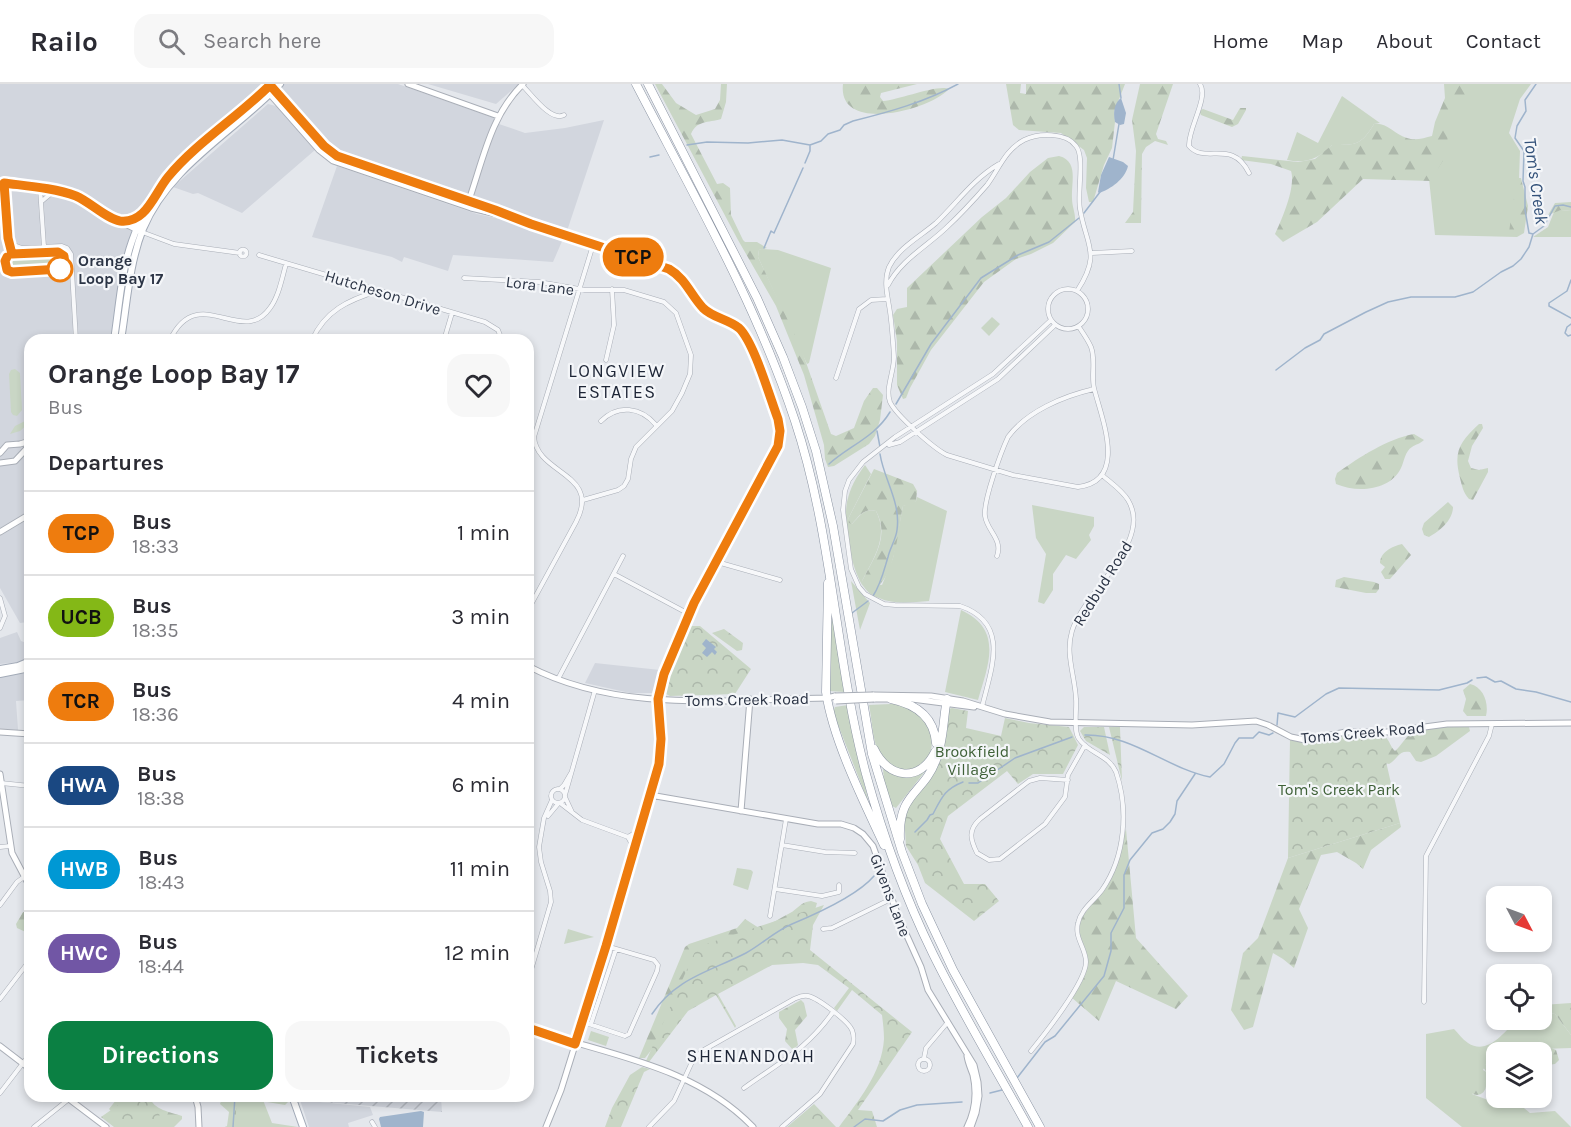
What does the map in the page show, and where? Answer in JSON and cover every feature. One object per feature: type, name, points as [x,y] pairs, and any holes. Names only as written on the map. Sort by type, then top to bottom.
[{"type":"highway","points":[[636,84],[741,289],[771,355],[803,448],[829,565],[858,739],[878,814],[898,873],[940,968],[1028,1127]]},
{"type":"highway","points":[[648,84],[758,298],[802,407],[816,451],[833,526],[868,737],[902,852],[922,904],[953,970],[1040,1127]]},
{"type":"highway","points":[[829,565],[826,635],[833,698],[832,719],[862,797],[898,873]]},
{"type":"highway","points":[[891,699],[908,704],[924,714],[932,725],[936,743]]},
{"type":"highway","points":[[868,737],[881,761],[894,771],[902,773],[917,771],[924,767],[934,753],[944,700]]},
{"type":"highway","points":[[902,852],[900,824],[902,811],[936,760],[944,700]]},
{"type":"main road","points":[[122,334],[144,212],[176,168],[270,88],[280,84]]},
{"type":"main road","points":[[115,334],[127,260],[139,231],[178,176],[270,88]]},
{"type":"main road","points":[[117,220],[133,220],[144,212]]},
{"type":"main road","points":[[0,669],[24,664]]},
{"type":"main road","points":[[0,674],[24,669]]},
{"type":"main road","points":[[294,1102],[303,1127]]},
{"type":"street","points":[[408,84],[498,116]]},
{"type":"street","points":[[1200,84],[1203,94],[1191,133],[1190,146],[1196,152],[1236,156],[1243,162],[1249,173]]},
{"type":"street","points":[[467,203],[498,116],[508,99],[523,85],[553,116],[564,115]]},
{"type":"street","points":[[270,88],[319,150],[333,161],[674,271],[687,283],[704,309],[713,316],[736,326],[744,333],[778,419],[780,438],[776,451],[689,614],[664,674],[658,699],[661,749],[650,795],[583,1022],[546,1127]]},
{"type":"street","points":[[1077,291],[1087,273],[1092,253],[1080,209],[1080,160],[1076,145],[1061,137],[1036,136],[1021,142],[999,164],[980,176],[936,223],[898,254],[887,272],[886,289],[894,358],[889,399],[897,413],[941,452],[1013,475],[1078,487],[1093,483],[1102,475],[1108,457],[1109,441],[1094,389],[1092,348],[1079,327]]},
{"type":"street","points":[[886,289],[900,267],[946,228],[988,183],[999,164]]},
{"type":"street","points":[[980,176],[988,183]]},
{"type":"street","points":[[76,334],[71,254],[63,247],[16,247],[12,242],[12,232],[6,218],[2,183],[67,193],[85,200],[139,231],[174,244],[240,253]]},
{"type":"street","points":[[40,188],[44,247]]},
{"type":"street","points":[[42,201],[54,191]]},
{"type":"street","points":[[534,599],[578,519],[583,500],[576,484],[545,458],[537,448],[534,439],[593,245]]},
{"type":"street","points":[[1092,253],[1132,251]]},
{"type":"street","name":"Hutcheson Drive","points":[[259,255],[487,323],[498,330],[500,334]]},
{"type":"street","points":[[174,334],[180,325],[196,315],[210,314],[241,322],[260,318],[274,302],[286,264]]},
{"type":"street","name":"Lora Lane","points":[[464,278],[559,284],[579,290],[612,289],[640,294],[668,304],[678,318],[690,352],[690,372],[672,411],[656,425]]},
{"type":"street","points":[[606,360],[614,325],[612,289]]},
{"type":"street","points":[[1064,289],[1077,291],[1082,294],[1088,305],[1087,317],[1079,327],[1066,330],[1050,320],[1047,308],[1052,296],[1064,289]]},
{"type":"street","points":[[315,334],[320,324],[335,309],[354,299],[379,291]]},
{"type":"street","points":[[836,378],[859,309],[871,300],[887,300]]},
{"type":"street","points":[[446,334],[452,313]]},
{"type":"street","points":[[982,707],[994,653],[992,634],[984,621],[970,609],[960,606],[884,604],[865,594],[854,578],[843,510],[845,491],[855,471],[863,462],[912,426],[993,374],[1050,320]]},
{"type":"street","points":[[886,446],[900,442],[998,379],[1055,325]]},
{"type":"street","points":[[997,556],[998,543],[985,516],[988,495],[1008,437],[1024,420],[1068,397],[1094,389]]},
{"type":"street","points":[[583,500],[618,490],[624,486],[636,447],[656,425],[647,415],[635,411],[613,412],[601,421]]},
{"type":"street","points":[[24,444],[7,445],[1,452],[3,462],[15,461],[24,450]]},
{"type":"street","points":[[14,445],[18,449],[18,457]]},
{"type":"street","name":"Redbud Road","points":[[1085,745],[1077,735],[1070,641],[1078,617],[1126,548],[1134,526],[1133,511],[1128,500],[1102,475]]},
{"type":"street","points":[[1,529],[24,517]]},
{"type":"street","points":[[558,679],[623,556]]},
{"type":"street","points":[[717,562],[780,580]]},
{"type":"street","points":[[614,574],[689,614]]},
{"type":"street","points":[[0,598],[5,616],[0,628]]},
{"type":"street","name":"Toms Creek Road","points":[[534,669],[558,679],[596,690],[658,699],[913,695],[982,707],[1038,721],[1198,725],[1256,721],[1291,737],[1305,740],[1351,732],[1387,732],[1432,725],[1571,723]]},
{"type":"street","points":[[543,825],[552,809],[565,796],[596,690]]},
{"type":"street","name":"Toms Creek Road","points":[[874,697],[944,700]]},
{"type":"street","points":[[741,811],[750,699]]},
{"type":"street","points":[[1424,1002],[1426,856],[1489,736],[1492,724]]},
{"type":"street","points":[[0,732],[24,734]]},
{"type":"street","points":[[1031,1051],[1066,1003],[1084,971],[1085,958],[1078,937],[1078,923],[1107,881],[1122,835],[1123,807],[1115,771],[1108,761],[1085,745],[1072,766],[1064,801],[1040,828],[1000,859],[987,859],[977,853],[970,833],[980,819],[1029,781],[1040,778],[1068,780]]},
{"type":"street","points":[[534,959],[551,902],[540,856],[543,825],[553,792],[564,785],[573,770]]},
{"type":"street","points":[[0,774],[10,846],[14,860],[24,877],[17,882],[0,905]]},
{"type":"street","points":[[1,788],[24,786]]},
{"type":"street","points":[[560,789],[578,818],[628,837],[634,848]]},
{"type":"street","name":"Givens Lane","points":[[650,795],[786,819],[848,826],[863,834],[873,846],[891,899],[921,967],[928,990],[974,1065],[979,1090],[977,1109],[969,1127]]},
{"type":"street","points":[[552,800],[573,812]]},
{"type":"street","points":[[770,916],[786,819]]},
{"type":"street","points":[[628,837],[640,830]]},
{"type":"street","points":[[782,845],[820,852],[855,853]]},
{"type":"street","points":[[0,847],[10,846]]},
{"type":"street","points":[[775,889],[825,897],[839,892],[841,889],[839,885]]},
{"type":"street","points":[[823,929],[832,928],[891,899]]},
{"type":"street","points":[[583,1022],[625,1036],[629,1035],[657,971],[658,965],[654,960],[606,946]]},
{"type":"street","points":[[591,1024],[616,949]]},
{"type":"street","points":[[0,999],[24,968]]},
{"type":"street","points":[[649,1127],[674,1101],[694,1059],[705,1049],[794,999],[800,996],[810,996],[851,1028],[854,1038],[853,1047],[820,1094],[782,1127]]},
{"type":"street","points":[[744,1088],[796,1053],[833,1012]]},
{"type":"street","points":[[924,1058],[926,1048],[948,1022]]},
{"type":"street","points":[[534,1030],[684,1078],[717,1096],[753,1127]]},
{"type":"street","points":[[0,1046],[22,1063]]},
{"type":"street","points":[[0,1093],[24,1061]]},
{"type":"street","points":[[34,1127],[62,1102]]},
{"type":"street","points":[[72,1102],[106,1127]]},
{"type":"street","points":[[197,1102],[199,1127]]},
{"type":"street","points":[[653,1123],[658,1127]]},
{"type":"shaded area","points":[[0,84],[262,84],[259,91],[173,167],[144,203],[125,251],[111,334],[24,334],[24,515],[0,529]]},
{"type":"shaded area","points":[[284,84],[398,84],[500,120],[499,124],[525,133],[604,120],[567,231],[338,154],[327,146],[283,96],[281,89]]},
{"type":"shaded area","points":[[428,84],[519,84],[496,104]]},
{"type":"shaded area","points":[[268,104],[276,106],[315,150],[242,213],[198,193],[193,194],[173,187]]},
{"type":"shaded area","points":[[337,166],[477,214],[515,222],[563,239],[553,262],[453,255],[448,271],[404,257],[402,262],[392,257],[312,237]]},
{"type":"shaded area","points":[[24,522],[24,622],[20,623],[0,588],[0,536]]},
{"type":"shaded area","points":[[17,632],[21,641],[24,642],[24,660],[0,664],[0,638]]},
{"type":"shaded area","points":[[595,663],[660,670],[652,693],[630,693],[585,683]]},
{"type":"shaded area","points":[[24,674],[24,700],[16,701],[18,730],[0,729],[0,676]]},
{"type":"shaded area","points":[[301,1102],[370,1107],[373,1115],[348,1123],[349,1127],[309,1127]]},
{"type":"shaded area","points":[[324,1102],[441,1102],[442,1112]]},
{"type":"green space","points":[[655,84],[662,84],[676,103],[696,115],[715,109],[720,100],[721,84],[727,84],[726,102],[721,119],[696,126],[691,134],[717,184],[723,183],[730,188],[731,215],[743,240],[757,242],[767,248],[759,250],[758,257],[801,348],[831,434],[836,436],[854,428],[864,401],[873,388],[877,388],[883,395],[880,420],[875,436],[869,444],[834,466],[828,467],[825,459],[824,445],[804,375],[776,306]]},
{"type":"green space","points":[[843,84],[917,84],[881,93],[880,97],[883,101],[936,89],[949,89],[923,105],[886,114],[854,109],[845,99]]},
{"type":"green space","points":[[1006,84],[1021,84],[1020,93],[1026,94],[1026,84],[1125,84],[1114,112],[1112,148],[1104,165],[1093,202],[1089,202],[1086,188],[1087,158],[1084,150],[1061,133],[1019,130],[1013,125]]},
{"type":"green space","points":[[1140,84],[1173,84],[1156,134],[1158,139],[1166,141],[1168,145],[1155,141],[1146,147],[1142,154],[1141,223],[1125,223],[1133,212],[1136,151],[1132,120]]},
{"type":"green space","points":[[1444,84],[1483,84],[1475,100],[1449,118],[1444,159],[1430,181],[1363,179],[1317,222],[1283,242],[1275,234],[1290,194],[1291,171],[1271,164],[1241,160],[1242,156],[1298,162],[1315,159],[1332,145],[1353,144],[1362,140],[1374,124],[1383,125],[1410,139],[1432,136],[1445,98]]},
{"type":"green space","points":[[1451,84],[1531,84],[1520,99],[1509,133],[1520,151],[1517,237],[1435,235],[1429,179]]},
{"type":"green space","points":[[1342,96],[1380,123],[1374,124],[1362,140],[1353,144],[1332,145],[1322,154],[1306,161],[1287,160],[1297,132],[1318,143]]},
{"type":"green space","points":[[1240,108],[1246,108],[1246,110],[1238,124],[1232,127],[1201,115],[1199,111],[1203,109],[1233,120]]},
{"type":"green space","points":[[1059,156],[1065,159],[1072,168],[1072,201],[1075,222],[1053,243],[1016,259],[984,282],[931,350],[906,398],[903,399],[897,385],[897,341],[893,315],[897,309],[907,307],[907,288],[982,217],[1006,198],[1030,172],[1048,158]]},
{"type":"green space","points":[[1517,178],[1521,178],[1528,206],[1524,233],[1517,237],[1509,232]]},
{"type":"green space","points":[[1571,202],[1571,211],[1561,210],[1548,215],[1555,203]]},
{"type":"green space","points":[[1571,211],[1571,237],[1533,237],[1548,227],[1554,212]]},
{"type":"green space","points":[[759,250],[778,250],[831,268],[807,364],[758,257]]},
{"type":"green space","points":[[56,254],[60,257],[61,264],[57,266],[17,269],[12,266],[14,257]]},
{"type":"green space","points":[[992,317],[1000,324],[989,336],[981,328]]},
{"type":"green space","points":[[15,369],[20,373],[22,410],[17,416],[11,412],[9,374]]},
{"type":"green space","points":[[24,422],[24,427],[10,434],[15,426]]},
{"type":"green space","points":[[1479,424],[1482,424],[1483,428],[1472,446],[1468,461],[1471,468],[1479,470],[1488,468],[1488,472],[1473,500],[1465,494],[1457,461],[1463,442]]},
{"type":"green space","points":[[1414,434],[1424,440],[1410,449],[1396,476],[1389,481],[1381,486],[1363,489],[1353,489],[1336,484],[1337,473],[1355,461],[1384,444]]},
{"type":"green space","points":[[865,465],[871,474],[848,519],[852,524],[865,512],[876,511],[881,530],[878,547],[862,581],[882,585],[893,558],[903,506],[916,501],[917,497],[947,511],[929,601],[891,602],[868,592],[859,580],[849,546],[846,511],[852,487]]},
{"type":"green space","points":[[874,469],[913,484],[917,491],[916,501],[903,506],[892,563],[881,583],[874,589],[862,581],[879,547],[880,520],[876,511],[872,510],[862,513],[852,524],[848,519]]},
{"type":"green space","points":[[1448,502],[1453,507],[1448,521],[1429,537],[1424,535],[1422,529],[1424,523]]},
{"type":"green space","points":[[1032,505],[1094,517],[1094,526],[1089,535],[1091,540],[1076,559],[1066,555],[1053,574],[1053,590],[1044,604],[1038,602],[1046,554],[1036,538]]},
{"type":"green space","points":[[1402,544],[1411,555],[1390,579],[1385,579],[1381,572],[1385,567],[1380,563],[1382,556],[1391,548]]},
{"type":"green space","points":[[1344,577],[1374,582],[1379,584],[1379,589],[1376,593],[1366,593],[1335,587],[1336,580]]},
{"type":"green space","points":[[851,581],[870,603],[860,630]]},
{"type":"green space","points":[[831,605],[845,692],[829,691]]},
{"type":"green space","points":[[961,610],[974,618],[988,638],[986,674],[978,700],[945,692]]},
{"type":"green space","points":[[688,626],[700,626],[751,669],[735,694],[670,696],[664,693],[673,661],[681,647]]},
{"type":"green space","points":[[724,629],[743,643],[742,650],[737,651],[712,633]]},
{"type":"green space","points":[[1470,684],[1482,692],[1487,706],[1486,716],[1467,716],[1463,711],[1466,699],[1463,690]]},
{"type":"green space","points":[[848,705],[869,804],[833,712],[835,707]]},
{"type":"green space","points":[[869,705],[902,705],[917,713],[924,721],[931,735],[931,748],[927,758],[919,766],[898,769],[887,763],[876,746]]},
{"type":"green space","name":"Brookfield Village","points":[[949,709],[968,711],[966,728],[1001,736],[1005,718],[1069,727],[1078,745],[1063,774],[1033,774],[1018,784],[1007,771],[948,816],[940,839],[964,884],[985,884],[999,901],[974,921],[925,883],[918,865],[906,846],[904,815],[909,804],[934,773],[941,759]]},
{"type":"green space","points":[[1084,727],[1104,727],[1110,755],[1086,741],[1080,731]]},
{"type":"green space","points":[[1109,727],[1120,727],[1122,781]]},
{"type":"green space","points":[[1469,727],[1470,731],[1436,756],[1421,762],[1416,761],[1410,752],[1406,752],[1400,754],[1389,764],[1384,763],[1378,738],[1385,737],[1395,751],[1407,737],[1417,730]]},
{"type":"green space","name":"Tom's Creek Park","points":[[1349,734],[1380,735],[1400,823],[1288,858],[1290,739],[1309,743]]},
{"type":"green space","points":[[883,769],[894,775],[910,776],[927,769],[896,808],[890,805]]},
{"type":"green space","points":[[1400,823],[1401,827],[1371,850],[1363,869],[1337,852],[1321,855],[1299,909],[1308,928],[1294,968],[1273,953],[1253,1027],[1244,1030],[1231,1010],[1243,953],[1258,938],[1288,858]]},
{"type":"green space","points":[[1126,829],[1136,938],[1188,996],[1176,1009],[1116,981],[1099,1021],[1071,997],[1085,975],[1088,962],[1079,936],[1080,922],[1109,883]]},
{"type":"green space","points":[[737,868],[753,872],[748,890],[733,885]]},
{"type":"green space","points":[[811,901],[817,903],[815,910],[712,974],[645,1058],[639,1058],[685,947],[737,928],[745,919],[759,928],[763,927]]},
{"type":"green space","points":[[824,905],[813,925],[810,950],[912,1032],[858,1110],[872,1111],[877,1127],[839,1127],[868,1086],[879,1063],[884,1039],[882,1015],[852,990],[837,1011],[834,1008],[849,988],[818,965],[803,963],[772,965],[718,994],[735,1028],[716,995],[688,1011],[649,1062],[646,1061],[697,947]]},
{"type":"green space","points":[[24,912],[24,931],[17,928],[16,924]]},
{"type":"green space","points":[[568,929],[594,937],[564,944]]},
{"type":"green space","points":[[801,1000],[807,1016],[795,1030],[798,1045],[793,1050],[785,1041],[787,1029],[779,1018],[779,1012]]},
{"type":"green space","points":[[1571,1003],[1571,1035],[1555,1014],[1552,1014],[1552,1004]]},
{"type":"green space","points":[[1552,1014],[1555,1014],[1571,1035],[1571,1048],[1552,1049],[1552,1042],[1494,1042],[1507,1030],[1552,1030]]},
{"type":"green space","points":[[1454,1029],[1468,1043],[1486,1046],[1486,1064],[1483,1070],[1486,1072],[1486,1088],[1484,1081],[1472,1094],[1486,1099],[1486,1108],[1524,1108],[1530,1113],[1555,1111],[1571,1127],[1462,1127],[1426,1098],[1426,1034]]},
{"type":"green space","points":[[591,1031],[609,1037],[606,1046],[588,1040]]},
{"type":"green space","points":[[1552,1048],[1556,1050],[1559,1060],[1552,1064]]},
{"type":"green space","points":[[642,1067],[650,1069],[644,1072],[621,1127],[605,1127],[612,1108],[630,1075]]},
{"type":"green space","points":[[1477,1077],[1485,1083],[1483,1092],[1477,1095],[1471,1092],[1468,1086],[1471,1080]]},
{"type":"green space","points":[[114,1102],[153,1102],[159,1108],[182,1116],[182,1119],[174,1127],[155,1127],[109,1109]]},
{"type":"green space","points":[[122,1102],[148,1102],[152,1114],[159,1112],[161,1127],[114,1127],[101,1117]]},
{"type":"green space","points":[[221,1102],[250,1102],[238,1103],[236,1127],[225,1127],[229,1112]]},
{"type":"green space","points":[[231,1102],[264,1102],[272,1123],[298,1127],[230,1127]]},
{"type":"green space","points":[[267,1102],[288,1102],[285,1105]]},
{"type":"green space","points":[[814,1104],[836,1127],[787,1127]]},
{"type":"water","points":[[1121,98],[1126,113],[1124,124],[1120,125],[1115,122],[1114,112]]},
{"type":"water","points":[[1109,157],[1128,166],[1117,183],[1099,193],[1101,175]]},
{"type":"water","points":[[706,639],[716,647],[715,655],[712,652],[707,657],[702,653],[706,648],[702,644]]},
{"type":"water","points":[[424,1112],[423,1127],[381,1127],[380,1117]]},
{"type":"waterway","points":[[687,145],[707,142],[748,143],[782,140],[810,145],[821,141],[828,134],[840,130],[844,125],[853,121],[920,101],[958,84]]},
{"type":"waterway","points":[[1119,84],[1121,98]]},
{"type":"waterway","name":"Tom's Creek","points":[[1536,84],[1525,100],[1526,111],[1517,126],[1515,138],[1524,151],[1523,181],[1529,233],[1533,234],[1544,226],[1555,206],[1571,207]]},
{"type":"waterway","points":[[1113,160],[1119,124]]},
{"type":"waterway","points":[[805,163],[810,146]]},
{"type":"waterway","points":[[650,157],[659,155]]},
{"type":"waterway","points":[[764,248],[771,231],[774,233],[803,168]]},
{"type":"waterway","points":[[1084,213],[1100,192]]},
{"type":"waterway","points":[[896,404],[931,344],[981,278],[1018,255],[1049,242],[1079,218]]},
{"type":"waterway","points":[[1276,370],[1305,348],[1320,340],[1324,334],[1388,302],[1411,297],[1455,297],[1473,292],[1521,259],[1529,247],[1533,234]]},
{"type":"waterway","name":"Tom's Creek","points":[[1571,280],[1567,291],[1549,303],[1549,306],[1571,318]]},
{"type":"waterway","name":"Tom's Creek","points":[[1571,324],[1565,333],[1568,336],[1571,335]]},
{"type":"waterway","points":[[829,464],[869,435],[890,412]]},
{"type":"waterway","points":[[877,431],[880,447]]},
{"type":"waterway","points":[[873,596],[895,537],[898,520],[880,454]]},
{"type":"waterway","points":[[852,613],[868,601]]},
{"type":"waterway","points":[[1477,678],[1486,677],[1495,682],[1501,681],[1516,689],[1571,702]]},
{"type":"waterway","points":[[1277,725],[1278,713],[1295,717],[1326,694],[1339,688],[1439,690],[1472,680]]},
{"type":"waterway","points":[[1085,735],[1102,736],[1134,745],[1194,773],[1210,777],[1224,764],[1239,738],[1253,738],[1259,732],[1269,735],[1273,733]]},
{"type":"waterway","points":[[969,783],[978,783],[1015,758],[1072,737]]},
{"type":"waterway","points":[[1017,1078],[1045,1042],[1055,1036],[1104,976],[1111,951],[1111,933],[1124,908],[1124,875],[1130,860],[1152,833],[1163,829],[1170,822],[1175,814],[1177,801],[1195,774]]},
{"type":"waterway","points":[[915,832],[933,814],[948,791],[963,782]]},
{"type":"waterway","points":[[652,1014],[672,992],[694,977],[746,953],[786,927],[836,904],[857,891],[874,876]]},
{"type":"waterway","points":[[990,1093],[1002,1090]]},
{"type":"waterway","points":[[233,1127],[235,1102]]},
{"type":"waterway","points":[[854,1127],[865,1119],[883,1121],[900,1110],[917,1105],[962,1102]]},
{"type":"bus line","name":"TCP","points":[[7,257],[5,266],[12,272],[60,269],[65,264],[64,256],[58,252],[12,254],[8,238],[4,183],[67,193],[85,200],[117,220],[136,219],[144,212],[176,168],[270,85],[324,146],[337,156],[495,210],[512,218],[669,269],[684,279],[704,309],[713,316],[733,324],[745,336],[778,419],[780,438],[778,446],[692,609],[662,677],[658,699],[661,739],[659,764],[575,1044],[534,1030]]},
{"type":"place","name":"Orange Loop Bay 17","points":[[60,269]]},
{"type":"district","name":"LONGVIEW ESTATES","points":[[617,381]]},
{"type":"district","name":"SHENANDOAH","points":[[751,1056]]}]
